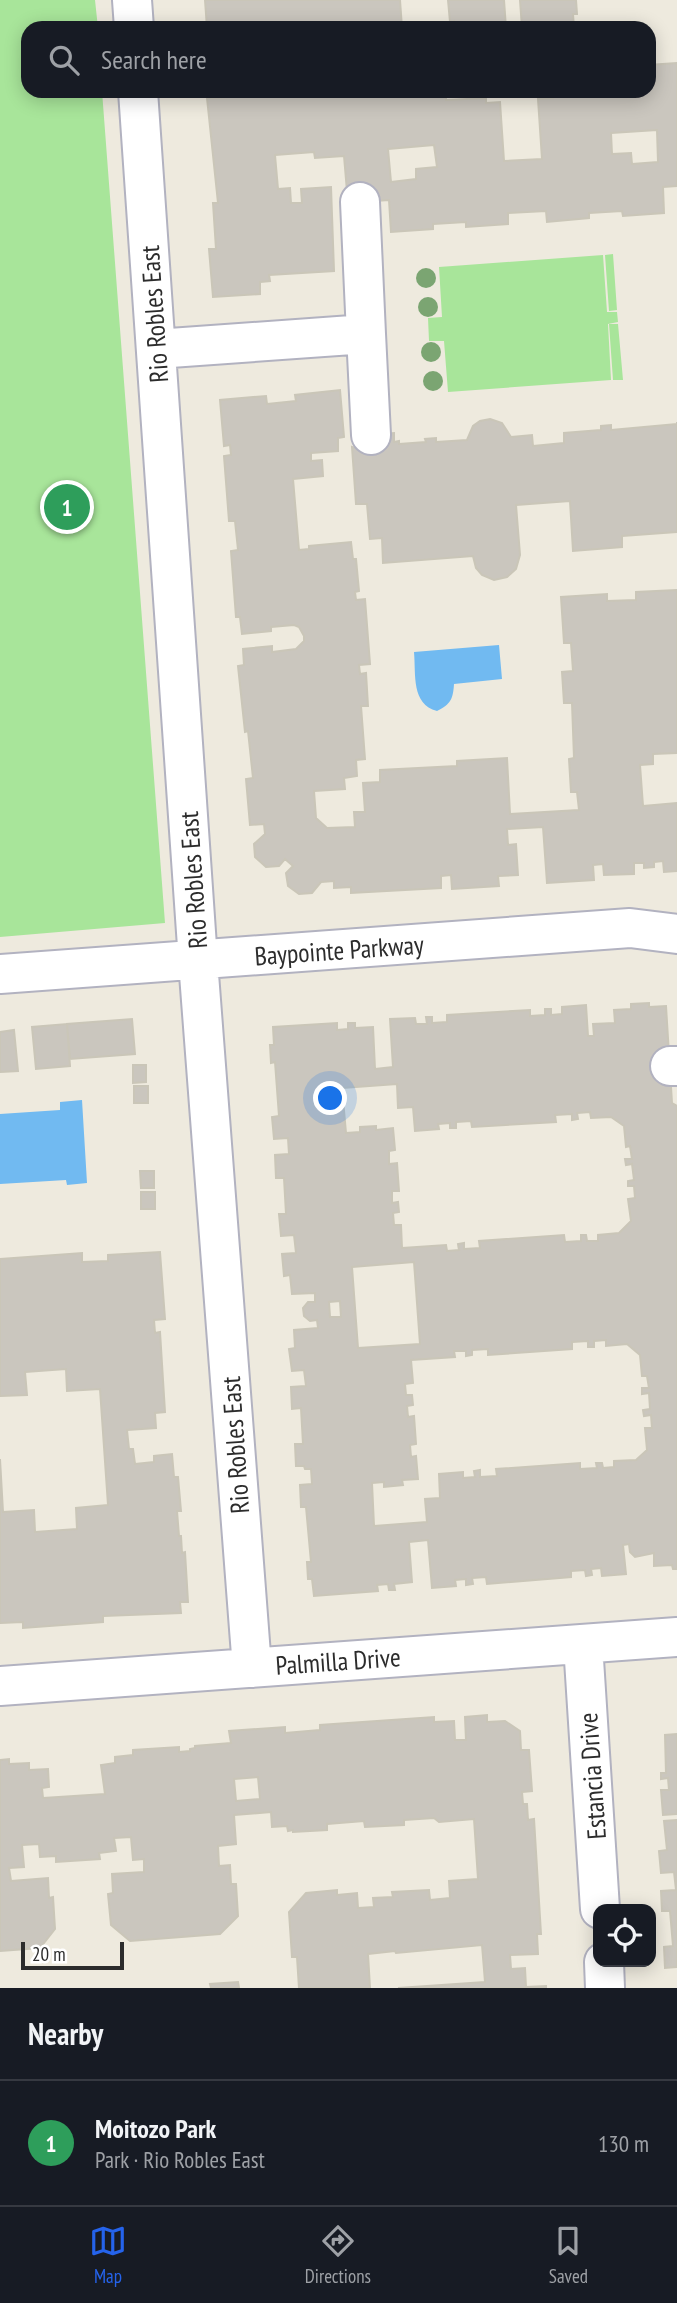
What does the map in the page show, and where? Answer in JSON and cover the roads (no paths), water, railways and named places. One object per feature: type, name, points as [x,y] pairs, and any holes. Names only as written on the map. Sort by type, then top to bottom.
[{"type":"street","points":[[132,0],[134,21]]},
{"type":"street","name":"Rio Robles East","points":[[138,98],[198,961],[253,1668]]},
{"type":"street","points":[[360,202],[371,435]]},
{"type":"street","points":[[156,349],[366,334]]},
{"type":"street","name":"Baypointe Parkway","points":[[0,974],[630,928],[677,934]]},
{"type":"street","name":"Palmilla Drive","points":[[0,1686],[677,1637]]},
{"type":"street","name":"Estancia Drive","points":[[583,1644],[600,1904]]},
{"type":"street","points":[[604,1967],[606,1988]]},
{"type":"water","points":[[499,645],[502,679],[454,684],[450,700],[437,711],[423,702],[416,688],[414,652]]},
{"type":"water","points":[[82,1100],[87,1183],[67,1185],[66,1180],[0,1184],[0,1114],[60,1110],[60,1102]]},
{"type":"place","name":"Moitozo Park","points":[[67,507]]}]
